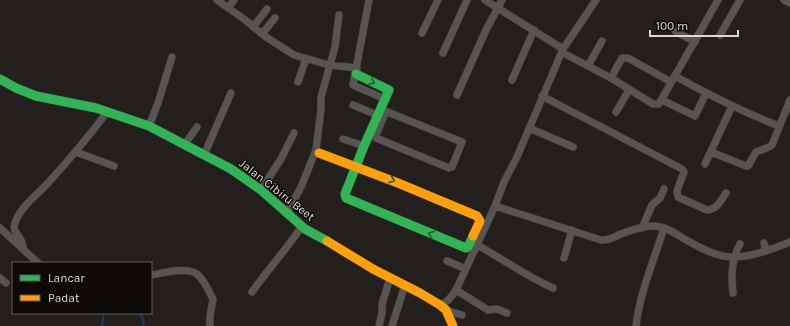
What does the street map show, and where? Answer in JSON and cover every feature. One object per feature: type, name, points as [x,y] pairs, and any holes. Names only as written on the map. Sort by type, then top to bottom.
[{"type":"street","points":[[217,0],[262,34],[294,54],[306,59],[356,71],[389,90],[381,112],[376,138],[448,168],[452,167],[462,142],[381,112],[353,106]]},
{"type":"street","points":[[228,8],[234,0]]},
{"type":"street","points":[[356,71],[369,0]]},
{"type":"street","points":[[422,33],[438,0]]},
{"type":"street","points":[[443,53],[467,0]]},
{"type":"street","points":[[485,0],[563,48]]},
{"type":"street","points":[[457,95],[502,0]]},
{"type":"street","points":[[567,55],[611,78],[656,105],[659,104],[718,0]]},
{"type":"street","points":[[720,35],[740,0]]},
{"type":"street","points":[[784,0],[790,3]]},
{"type":"street","points":[[473,248],[495,206],[504,182],[517,157],[563,48],[592,2]]},
{"type":"street","points":[[253,27],[267,9]]},
{"type":"street","points":[[287,213],[301,187],[316,150],[321,97],[335,47],[339,15]]},
{"type":"street","points":[[262,34],[275,18]]},
{"type":"street","points":[[512,80],[534,30]]},
{"type":"street","points":[[675,31],[694,42]]},
{"type":"street","points":[[588,66],[602,41]]},
{"type":"street","points":[[149,126],[158,103],[172,57]]},
{"type":"street","points":[[611,78],[622,58],[625,57],[779,126]]},
{"type":"street","points":[[298,82],[306,59]]},
{"type":"street","name":"Jalan Cibiru Beet","points":[[0,79],[16,88],[36,96],[108,111],[149,126],[231,168],[262,190],[302,226],[319,238],[405,285],[447,317]]},
{"type":"street","points":[[616,112],[629,90]]},
{"type":"street","points":[[204,154],[232,93]]},
{"type":"street","points":[[662,100],[695,116],[706,93]]},
{"type":"street","points":[[542,96],[682,169],[684,172],[677,191],[678,197],[707,210],[712,210],[717,207],[726,193]]},
{"type":"street","points":[[711,152],[748,166],[756,152],[772,145],[779,126],[787,117],[790,100]]},
{"type":"street","points":[[705,164],[732,106]]},
{"type":"street","points":[[23,248],[22,242],[15,231],[15,223],[23,209],[39,194],[76,152],[108,111]]},
{"type":"street","points":[[381,112],[364,146],[345,194],[346,198],[466,248],[473,248],[499,257],[529,276],[553,288]]},
{"type":"street","points":[[185,144],[197,127]]},
{"type":"street","points":[[529,128],[573,147]]},
{"type":"street","points":[[262,190],[294,134]]},
{"type":"street","points":[[343,139],[364,146]]},
{"type":"street","points":[[76,152],[114,166]]},
{"type":"street","points":[[319,153],[356,166],[477,216],[480,221],[466,269],[456,290],[450,299],[444,303],[447,317],[462,315]]},
{"type":"street","points":[[642,228],[652,205],[660,198],[664,189]]},
{"type":"street","points":[[495,206],[606,241],[622,233],[655,226],[664,228],[713,253],[726,257],[745,256],[766,251],[790,242]]},
{"type":"street","points":[[252,292],[266,272],[290,245],[302,226]]},
{"type":"street","points":[[0,228],[37,262]]},
{"type":"street","points":[[636,326],[644,288],[664,228]]},
{"type":"street","points":[[564,258],[572,230]]},
{"type":"street","points":[[764,243],[766,251]]},
{"type":"street","points":[[733,293],[732,283],[735,257],[740,244]]},
{"type":"street","points":[[447,261],[466,269]]},
{"type":"street","points":[[152,274],[192,271],[198,275],[213,300],[210,326]]},
{"type":"street","points":[[379,326],[382,313],[382,304],[390,278]]},
{"type":"street","points":[[392,326],[405,285]]},
{"type":"street","points":[[456,290],[488,310],[497,309],[507,313]]},
{"type":"waterway","points":[[102,326],[104,314]]},
{"type":"waterway","points":[[139,314],[142,316],[144,326]]},
{"type":"traffic: fast","points":[[356,74],[389,90],[364,146],[345,194],[346,198],[466,248],[468,247],[473,236]]},
{"type":"traffic: fast","points":[[0,79],[16,88],[36,96],[96,108],[149,126],[231,169],[261,190],[305,229],[327,241]]},
{"type":"traffic: slow","points":[[319,153],[398,183],[477,216],[480,221],[473,236]]},
{"type":"traffic: slow","points":[[327,241],[373,269],[440,305],[446,310],[453,326]]}]
